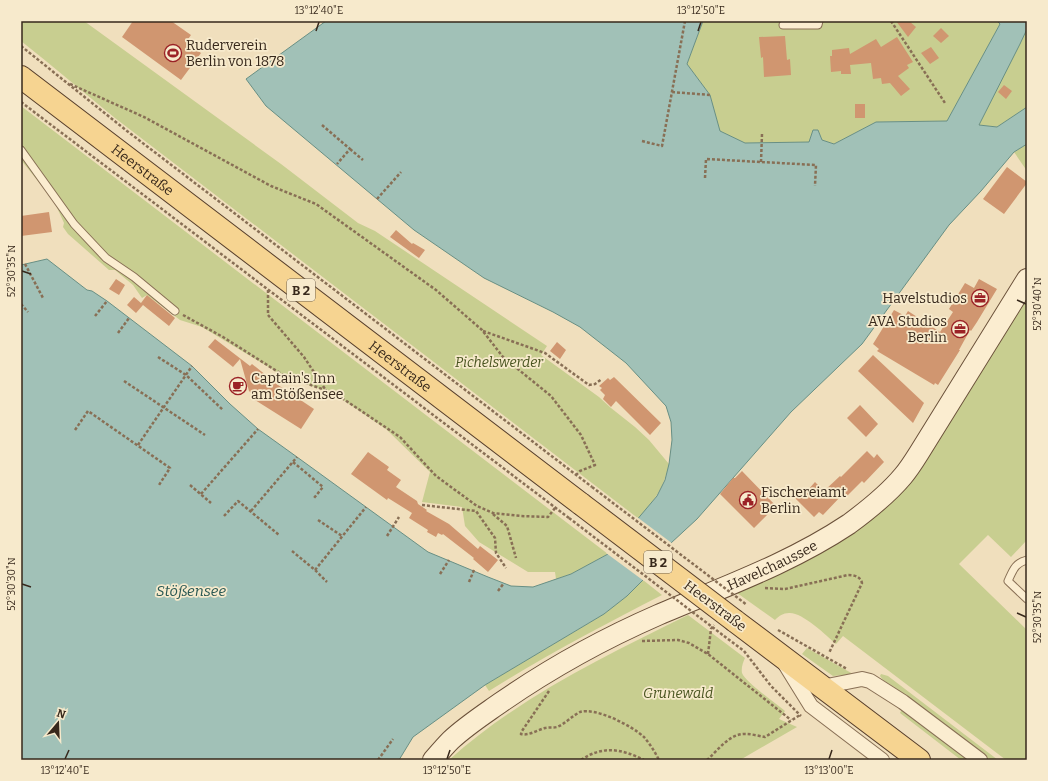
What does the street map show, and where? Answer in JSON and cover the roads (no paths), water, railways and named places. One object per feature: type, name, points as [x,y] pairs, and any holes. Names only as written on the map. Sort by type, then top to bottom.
[{"type":"main road","name":"Heerstraße","points":[[21,77],[580,503],[739,618],[780,655],[919,760]]},
{"type":"street","name":"Havelchaussee","points":[[433,760],[452,740],[483,715],[518,690],[559,665],[657,616],[748,578],[802,552],[830,536],[882,498],[904,476],[919,454],[1027,279]]},
{"type":"street","name":"Heerstraße","points":[[780,655],[811,706],[882,760]]},
{"type":"street","points":[[822,687],[862,679],[870,681],[904,702],[980,760]]},
{"type":"lane","points":[[783,25],[818,25],[819,21]]},
{"type":"lane","points":[[21,150],[74,224],[106,258],[134,277],[175,311]]},
{"type":"lane","points":[[1027,560],[1014,566],[1008,581],[1027,599]]},
{"type":"water","name":"Stößensee","points":[[326,21],[703,21],[687,64],[710,95],[720,131],[745,143],[809,142],[813,130],[818,130],[822,140],[834,144],[876,122],[947,121],[1000,24],[997,21],[1027,21],[1027,29],[979,125],[997,127],[1027,107],[1027,144],[1014,152],[981,191],[949,225],[862,344],[791,412],[697,519],[671,543],[643,580],[627,596],[604,614],[485,685],[413,737],[399,760],[21,760],[21,265],[47,259],[87,290],[92,291],[107,301],[192,366],[230,404],[258,429],[428,552],[511,586],[533,587],[571,574],[608,554],[657,496],[665,480],[672,440],[671,422],[666,406],[626,363],[580,327],[484,278],[414,230],[266,106],[246,79]]},
{"type":"place","name":"Ruderverein Berlin von 1878","points":[[173,53]]},
{"type":"place","name":"Havelstudios","points":[[980,298]]},
{"type":"place","name":"AVA Studios Berlin","points":[[960,329]]},
{"type":"place","name":"Captain's Inn am Stößensee","points":[[238,386]]},
{"type":"place","name":"Fischereiamt Berlin","points":[[748,500]]},
{"type":"park label","name":"Pichelswerder","points":[[499,362]]},
{"type":"park label","name":"Grunewald","points":[[678,693]]}]
